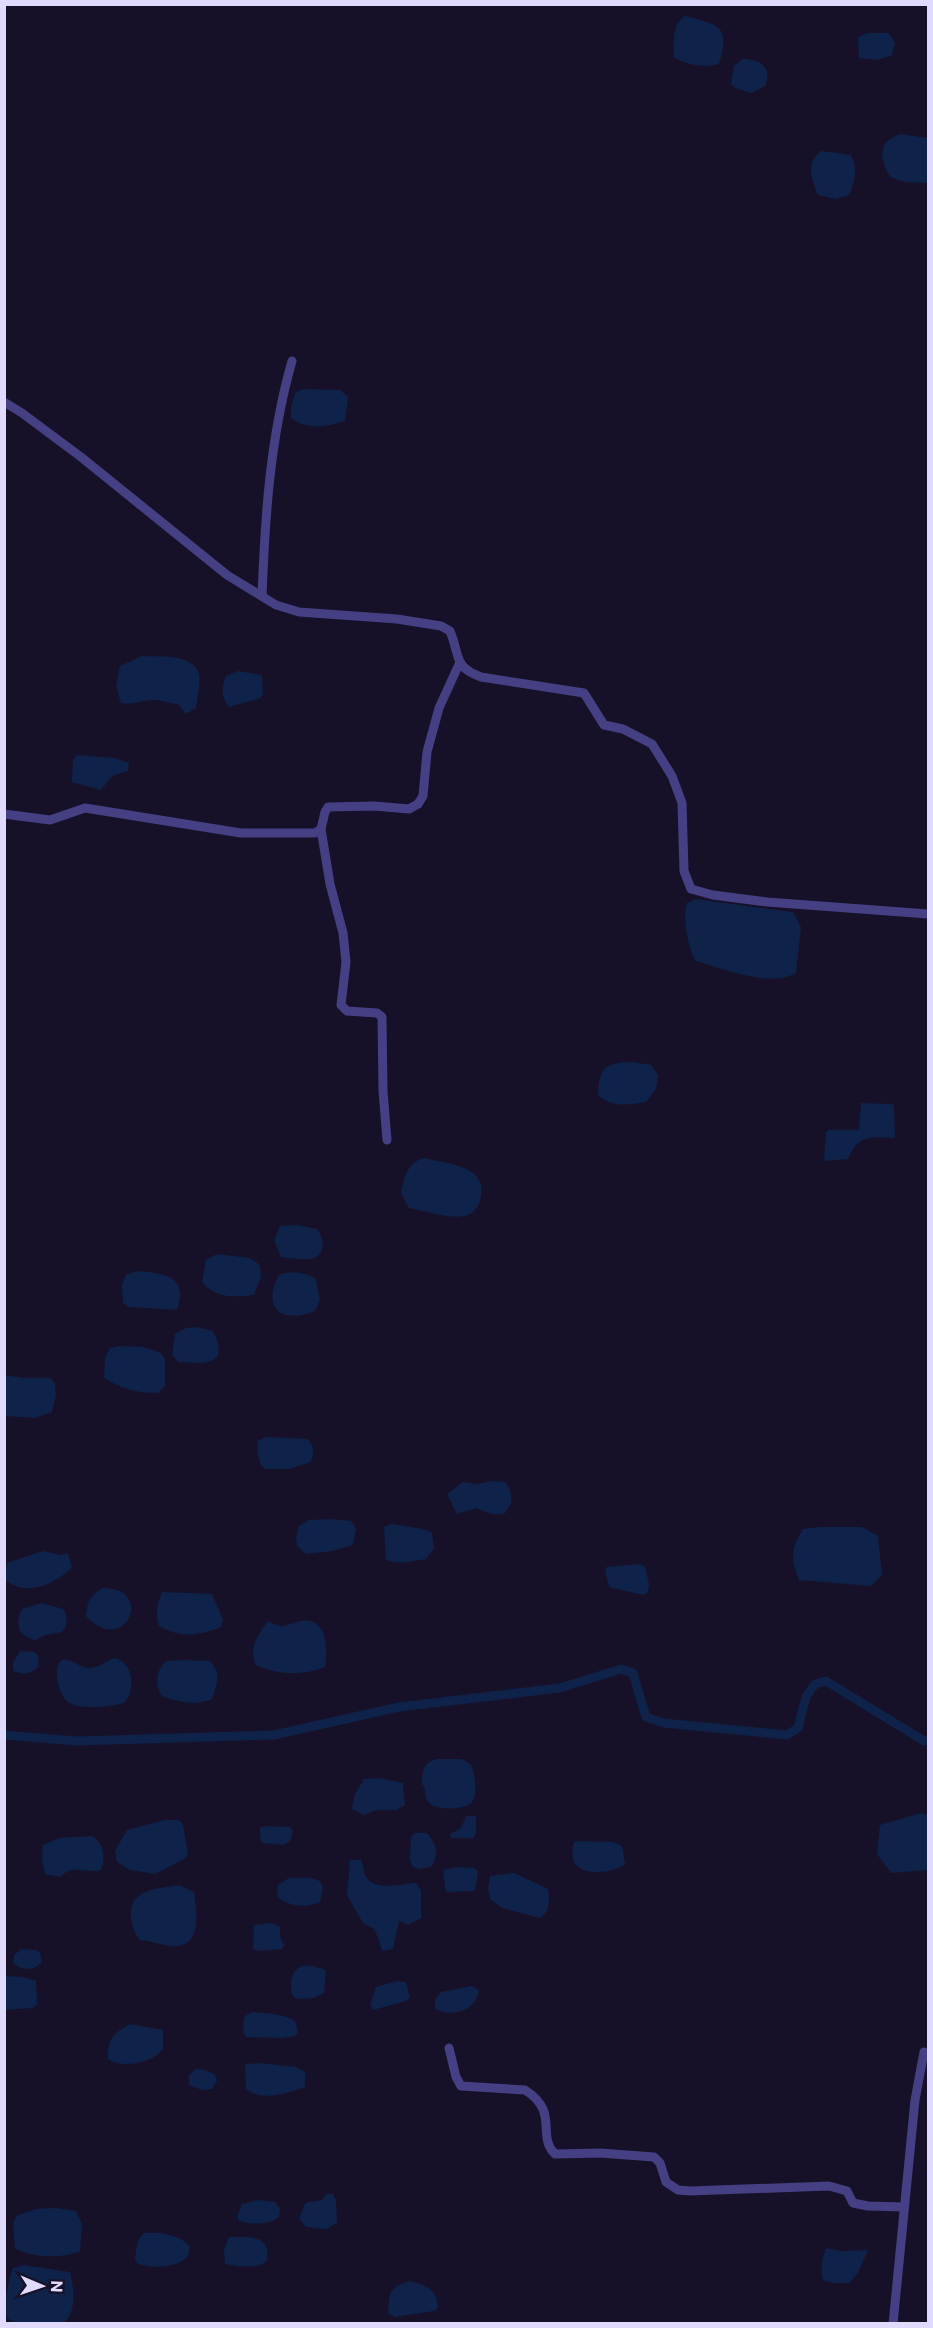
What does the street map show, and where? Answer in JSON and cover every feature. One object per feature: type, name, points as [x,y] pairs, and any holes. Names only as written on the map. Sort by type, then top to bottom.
[{"type":"street","points":[[262,596],[267,490],[283,394],[292,361]]},
{"type":"street","points":[[4,402],[81,457],[227,575],[276,604],[299,612],[397,619],[441,626],[450,632],[460,662],[468,672],[481,677],[584,693],[604,725],[623,729],[652,744],[672,776],[682,803],[684,871],[691,889],[713,896],[767,902],[822,904],[928,914]]},
{"type":"street","points":[[387,1140],[383,1091],[382,1017],[377,1013],[346,1011],[341,1005],[346,969],[344,933],[330,884],[321,829],[328,807],[374,806],[410,809],[418,804],[423,796],[428,752],[439,708],[460,662]]},
{"type":"street","points":[[4,814],[50,820],[85,808],[241,833],[315,833],[321,829]]},
{"type":"street","points":[[449,2048],[456,2077],[461,2086],[525,2090],[533,2095],[543,2106],[549,2148],[555,2154],[600,2153],[654,2157],[660,2163],[666,2182],[678,2190],[829,2186],[847,2190],[853,2203],[868,2206],[904,2207]]},
{"type":"street","points":[[893,2324],[915,2100],[924,2052]]},
{"type":"water","points":[[685,16],[714,25],[719,29],[724,41],[719,64],[696,65],[674,57],[675,29]]},
{"type":"water","points":[[867,33],[889,33],[895,43],[892,55],[878,60],[859,58],[858,37]]},
{"type":"water","points":[[742,59],[763,65],[767,74],[765,86],[751,93],[735,88],[731,84],[734,66]]},
{"type":"water","points":[[900,134],[928,138],[928,183],[904,182],[890,177],[882,152],[887,142]]},
{"type":"water","points":[[821,151],[851,155],[855,175],[849,195],[836,199],[818,195],[812,178],[811,166]]},
{"type":"water","points":[[303,389],[340,390],[348,397],[345,421],[331,425],[310,426],[291,418],[291,406],[296,392]]},
{"type":"water","points":[[142,656],[183,659],[190,662],[199,674],[196,708],[186,714],[178,704],[150,700],[121,703],[116,686],[120,666]]},
{"type":"water","points":[[238,671],[262,675],[263,693],[261,698],[229,707],[223,696],[223,684],[226,676]]},
{"type":"water","points":[[77,755],[114,758],[129,763],[128,771],[112,776],[101,790],[72,782],[73,760]]},
{"type":"water","points":[[695,899],[793,912],[801,927],[796,973],[773,979],[760,978],[696,961],[688,941],[685,916],[687,903]]},
{"type":"water","points":[[632,1062],[651,1065],[658,1075],[656,1089],[646,1102],[615,1104],[598,1095],[600,1078],[605,1068],[610,1065]]},
{"type":"water","points":[[861,1103],[892,1104],[894,1106],[895,1138],[867,1139],[857,1145],[848,1159],[824,1161],[826,1132],[828,1130],[859,1130]]},
{"type":"water","points":[[424,1158],[456,1165],[474,1174],[482,1189],[480,1201],[474,1211],[458,1217],[409,1208],[401,1193],[404,1181],[410,1167]]},
{"type":"water","points":[[298,1225],[317,1229],[320,1233],[323,1247],[315,1258],[281,1257],[274,1240],[280,1226]]},
{"type":"water","points":[[217,1254],[250,1258],[260,1265],[261,1277],[254,1295],[226,1296],[207,1288],[202,1282],[206,1260]]},
{"type":"water","points":[[136,1271],[171,1278],[179,1289],[180,1298],[177,1310],[129,1307],[123,1303],[122,1285],[126,1275]]},
{"type":"water","points":[[294,1272],[316,1279],[320,1300],[315,1311],[290,1316],[280,1312],[273,1303],[274,1285],[280,1274]]},
{"type":"water","points":[[196,1327],[213,1331],[218,1342],[217,1357],[206,1362],[178,1362],[172,1355],[175,1334],[186,1328]]},
{"type":"water","points":[[144,1347],[161,1353],[165,1359],[165,1386],[158,1393],[130,1390],[104,1378],[105,1358],[110,1348]]},
{"type":"water","points":[[4,1375],[50,1378],[55,1383],[56,1395],[52,1412],[35,1418],[5,1416]]},
{"type":"water","points":[[265,1437],[307,1439],[313,1449],[311,1462],[289,1469],[265,1469],[259,1460],[258,1441]]},
{"type":"water","points":[[492,1481],[506,1482],[510,1491],[511,1502],[504,1514],[492,1514],[476,1508],[457,1514],[447,1494],[463,1482],[477,1484]]},
{"type":"water","points":[[309,1520],[351,1521],[356,1528],[353,1545],[333,1551],[306,1554],[297,1546],[296,1537],[299,1526]]},
{"type":"water","points":[[391,1524],[432,1532],[434,1548],[426,1559],[411,1562],[386,1560],[384,1527]]},
{"type":"water","points":[[862,1527],[878,1536],[882,1575],[871,1586],[799,1580],[793,1560],[796,1542],[803,1529]]},
{"type":"water","points":[[43,1551],[60,1555],[68,1553],[72,1568],[40,1587],[22,1588],[5,1580],[7,1563]]},
{"type":"water","points":[[639,1564],[645,1566],[649,1584],[648,1592],[643,1595],[609,1587],[605,1570],[607,1567]]},
{"type":"water","points":[[103,1588],[119,1591],[128,1598],[131,1608],[129,1618],[122,1626],[113,1629],[100,1627],[86,1616],[90,1599]]},
{"type":"water","points":[[162,1592],[212,1594],[223,1620],[221,1627],[205,1632],[182,1634],[159,1626],[157,1609]]},
{"type":"water","points":[[42,1603],[63,1609],[66,1624],[62,1632],[45,1635],[35,1640],[24,1635],[18,1624],[22,1609]]},
{"type":"water","points":[[268,1621],[282,1626],[310,1621],[321,1628],[325,1641],[325,1667],[308,1672],[290,1673],[273,1671],[256,1665],[254,1647]]},
{"type":"water","points":[[20,1651],[35,1652],[39,1666],[27,1673],[13,1671],[13,1663]]},
{"type":"water","points":[[115,1658],[126,1665],[131,1678],[130,1691],[124,1703],[87,1707],[74,1705],[65,1699],[58,1680],[59,1663],[66,1660],[86,1668],[93,1668]]},
{"type":"water","points":[[166,1661],[210,1661],[214,1666],[217,1679],[212,1699],[187,1702],[162,1696],[157,1682],[160,1669]]},
{"type":"water","points":[[437,1759],[462,1759],[471,1765],[475,1780],[475,1793],[472,1802],[468,1805],[458,1808],[440,1808],[430,1804],[427,1800],[422,1784],[423,1771],[429,1762]]},
{"type":"water","points":[[379,1778],[403,1783],[405,1805],[396,1810],[376,1810],[364,1815],[352,1809],[355,1794],[364,1779]]},
{"type":"water","points":[[921,1813],[928,1815],[928,1870],[891,1873],[877,1854],[880,1825]]},
{"type":"water","points":[[466,1816],[476,1816],[474,1838],[451,1838],[450,1834],[461,1828]]},
{"type":"water","points":[[165,1820],[179,1820],[183,1824],[188,1855],[184,1859],[155,1874],[130,1870],[117,1862],[115,1851],[127,1830]]},
{"type":"water","points":[[265,1826],[290,1827],[293,1831],[290,1841],[283,1845],[262,1843],[260,1828]]},
{"type":"water","points":[[415,1833],[427,1833],[435,1845],[436,1853],[431,1867],[420,1869],[413,1867],[410,1860],[411,1837]]},
{"type":"water","points":[[93,1836],[100,1843],[103,1852],[101,1870],[74,1870],[60,1877],[45,1874],[42,1859],[43,1845],[59,1838]]},
{"type":"water","points":[[574,1842],[613,1842],[622,1846],[625,1864],[614,1870],[598,1872],[578,1867],[574,1862],[572,1852]]},
{"type":"water","points":[[350,1860],[361,1860],[365,1875],[374,1884],[388,1886],[416,1883],[421,1891],[421,1918],[408,1925],[399,1921],[393,1949],[382,1951],[374,1929],[363,1923],[347,1895]]},
{"type":"water","points":[[456,1867],[474,1868],[478,1871],[475,1891],[447,1892],[443,1870]]},
{"type":"water","points":[[514,1873],[548,1889],[548,1905],[546,1912],[540,1918],[502,1908],[490,1899],[488,1889],[490,1876]]},
{"type":"water","points":[[289,1878],[312,1878],[320,1881],[323,1888],[320,1902],[297,1905],[281,1900],[277,1896],[278,1885]]},
{"type":"water","points":[[179,1885],[194,1892],[196,1924],[191,1939],[178,1946],[140,1940],[131,1916],[136,1898],[150,1890]]},
{"type":"water","points":[[271,1923],[280,1927],[280,1936],[284,1945],[282,1949],[257,1951],[253,1949],[254,1925]]},
{"type":"water","points":[[21,1949],[36,1950],[40,1953],[42,1962],[32,1968],[24,1969],[17,1966],[13,1963],[14,1955]]},
{"type":"water","points":[[302,1966],[313,1966],[326,1970],[324,1993],[313,1998],[296,1999],[292,1995],[292,1978],[295,1971]]},
{"type":"water","points":[[5,1976],[36,1981],[37,2004],[33,2008],[5,2010]]},
{"type":"water","points":[[397,1981],[406,1982],[410,1997],[406,2001],[373,2010],[370,2005],[376,1987]]},
{"type":"water","points":[[472,1986],[479,1990],[477,1997],[468,2008],[456,2012],[435,2009],[435,2000],[441,1992]]},
{"type":"water","points":[[252,2012],[290,2018],[295,2021],[298,2032],[296,2036],[281,2038],[246,2037],[243,2029],[244,2019]]},
{"type":"water","points":[[130,2024],[163,2030],[163,2049],[152,2058],[137,2063],[121,2064],[108,2059],[112,2038]]},
{"type":"water","points":[[245,2064],[296,2067],[305,2072],[305,2087],[267,2096],[252,2093],[246,2089]]},
{"type":"water","points":[[196,2069],[206,2070],[215,2075],[217,2081],[212,2089],[202,2090],[189,2085],[189,2075]]},
{"type":"water","points":[[326,2194],[333,2194],[336,2200],[337,2223],[326,2229],[306,2227],[299,2219],[306,2203],[322,2200]]},
{"type":"water","points":[[258,2200],[275,2202],[280,2208],[279,2217],[270,2222],[259,2223],[238,2220],[242,2204]]},
{"type":"water","points":[[55,2208],[76,2211],[82,2224],[80,2251],[73,2254],[47,2256],[30,2254],[15,2248],[13,2224],[16,2216],[35,2209]]},
{"type":"water","points":[[144,2233],[174,2236],[180,2239],[190,2246],[188,2256],[171,2265],[157,2267],[138,2264],[135,2260],[136,2249]]},
{"type":"water","points":[[229,2237],[251,2237],[262,2242],[266,2246],[267,2261],[257,2266],[225,2264],[224,2250]]},
{"type":"water","points":[[826,2248],[841,2251],[868,2250],[858,2273],[849,2283],[832,2283],[823,2280],[822,2276],[823,2256]]},
{"type":"water","points":[[23,2265],[70,2272],[73,2285],[72,2307],[71,2313],[63,2323],[16,2323],[7,2318],[6,2299],[11,2274],[13,2268]]},
{"type":"water","points":[[410,2281],[430,2289],[436,2296],[438,2308],[434,2311],[395,2317],[388,2313],[390,2296],[394,2288]]},
{"type":"waterway","points":[[4,1735],[77,1741],[274,1735],[399,1707],[560,1688],[621,1669],[633,1673],[646,1717],[664,1723],[787,1735],[798,1728],[806,1697],[815,1684],[826,1681],[924,1741],[928,1740]]}]
